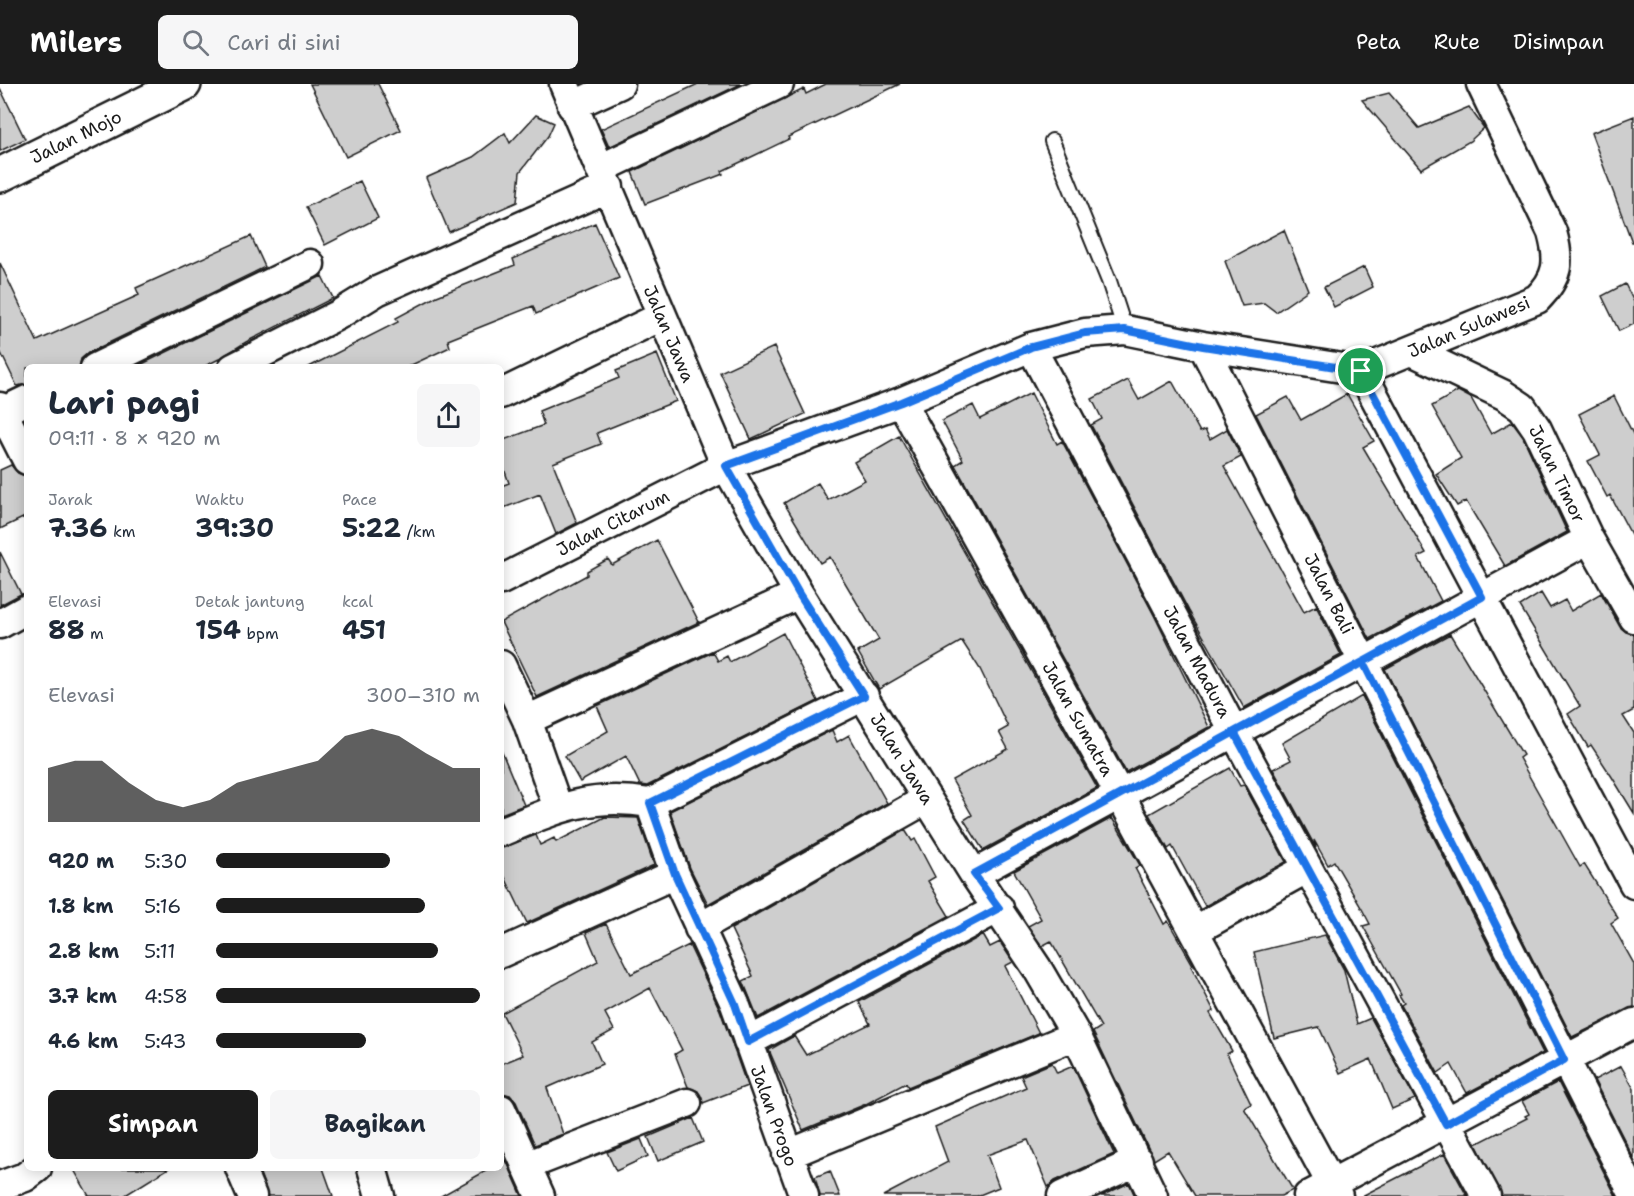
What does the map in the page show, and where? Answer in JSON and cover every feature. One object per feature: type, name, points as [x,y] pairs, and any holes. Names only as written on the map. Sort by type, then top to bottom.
[{"type":"street","name":"Jalan Mojo","points":[[0,175],[184,84]]},
{"type":"street","points":[[568,95],[620,84]]},
{"type":"street","points":[[241,364],[339,315],[377,291],[604,178],[779,84]]},
{"type":"street","name":"Jalan Sulawesi","points":[[1361,371],[1537,300],[1550,287],[1558,255],[1552,232],[1481,84]]},
{"type":"street","name":"Jalan Jawa","points":[[568,95],[726,466],[799,594],[974,874],[999,908],[1076,1035],[1153,1196]]},
{"type":"street","points":[[103,364],[310,264]]},
{"type":"street","points":[[504,393],[662,316]]},
{"type":"street","points":[[726,466],[901,402],[1031,347],[1085,333],[1125,330],[1203,346],[1361,371],[1482,597],[1627,853],[1634,884]]},
{"type":"street","name":"Jalan Bali","points":[[1203,346],[1634,1195]]},
{"type":"street","name":"Jalan Madura","points":[[1031,347],[1234,732],[1486,1196]]},
{"type":"street","name":"Jalan Timor","points":[[1412,351],[1504,395],[1522,408],[1537,429],[1588,539],[1634,618]]},
{"type":"street","name":"Jalan Sumatra","points":[[901,402],[1194,931],[1326,1192]]},
{"type":"street","points":[[8,417],[24,453]]},
{"type":"street","name":"Jalan Citarum","points":[[504,578],[726,466]]},
{"type":"street","points":[[974,874],[1588,539]]},
{"type":"street","points":[[527,720],[799,594]]},
{"type":"street","points":[[0,624],[24,611]]},
{"type":"street","points":[[504,672],[527,720],[558,808]]},
{"type":"street","points":[[504,831],[558,808],[620,798],[650,803],[864,696]]},
{"type":"street","points":[[699,928],[927,799]]},
{"type":"street","name":"Jalan Progo","points":[[650,803],[675,874],[735,1004],[804,1196]]},
{"type":"street","points":[[1194,931],[1308,868]]},
{"type":"street","points":[[504,952],[675,874]]},
{"type":"street","points":[[748,1042],[999,908]]},
{"type":"street","points":[[1326,1192],[1446,1124],[1634,1023]]},
{"type":"street","points":[[788,1155],[1076,1035]]},
{"type":"street","points":[[526,1166],[687,1103]]},
{"type":"street","points":[[504,1115],[540,1196]]},
{"type":"street","points":[[1062,1196],[1138,1161]]},
{"type":"street","points":[[0,1186],[25,1177],[33,1171]]},
{"type":"street","points":[[241,1171],[252,1196]]},
{"type":"street","points":[[373,1171],[380,1196]]},
{"type":"lane","points":[[1052,141],[1109,281],[1125,330]]},
{"type":"building","points":[[310,84],[378,84],[401,130],[346,157]]},
{"type":"building","points":[[698,84],[741,84],[609,147],[601,129]]},
{"type":"building","points":[[826,84],[900,84],[788,137],[789,139],[722,171],[723,174],[645,204],[632,172],[804,89],[806,94]]},
{"type":"building","points":[[0,88],[25,139],[0,151]]},
{"type":"building","points":[[1389,93],[1419,128],[1469,107],[1484,128],[1470,141],[1421,169],[1362,100]]},
{"type":"building","points":[[536,115],[554,123],[548,136],[520,172],[517,202],[449,232],[426,178],[473,157],[505,133],[510,143]]},
{"type":"building","points":[[1634,116],[1634,242],[1632,242],[1591,133]]},
{"type":"building","points":[[360,181],[378,218],[325,245],[306,207]]},
{"type":"building","points":[[595,223],[619,278],[536,314],[533,306],[448,340],[450,347],[414,364],[315,364],[398,322],[396,318],[437,296],[515,265],[513,259]]},
{"type":"building","points":[[1284,230],[1308,290],[1276,312],[1264,303],[1242,306],[1225,261]]},
{"type":"building","points":[[251,236],[265,267],[88,353],[81,359],[80,364],[24,364],[24,385],[17,386],[0,351],[0,263],[37,341],[139,295],[136,288]]},
{"type":"building","points":[[1364,267],[1373,287],[1334,307],[1324,287]]},
{"type":"building","points":[[322,276],[333,298],[246,342],[209,364],[142,364]]},
{"type":"building","points":[[1625,284],[1634,302],[1634,324],[1619,331],[1602,296]]},
{"type":"building","points":[[774,347],[805,414],[751,439],[720,372]]},
{"type":"building","points":[[657,354],[676,401],[597,433],[601,444],[553,463],[577,523],[556,534],[540,494],[504,508],[504,485],[509,483],[504,469],[504,440],[544,425],[539,411],[619,378],[616,371]]},
{"type":"building","points":[[1128,380],[1139,400],[1172,381],[1200,432],[1205,430],[1210,439],[1227,429],[1241,457],[1224,466],[1304,612],[1316,606],[1341,655],[1244,708],[1189,611],[1091,425],[1102,419],[1092,399]]},
{"type":"building","points":[[1458,391],[1471,398],[1491,434],[1512,422],[1523,437],[1567,532],[1505,566],[1466,501],[1457,506],[1436,474],[1461,458],[1432,406]]},
{"type":"building","points":[[1031,393],[1057,444],[1062,441],[1154,615],[1209,727],[1126,772],[955,465],[963,460],[942,421],[973,405],[980,419]]},
{"type":"building","points":[[1347,394],[1374,441],[1363,447],[1426,553],[1418,557],[1441,601],[1370,639],[1256,414],[1288,397],[1301,420]]},
{"type":"building","points":[[1614,396],[1634,436],[1634,540],[1610,495],[1607,497],[1588,461],[1600,455],[1579,414]]},
{"type":"building","points":[[899,436],[1097,788],[983,850],[964,820],[972,815],[952,780],[1008,749],[999,732],[1008,727],[980,669],[962,641],[879,689],[858,652],[879,640],[830,557],[820,563],[784,503],[818,483],[828,500],[865,480],[854,462]]},
{"type":"building","points":[[11,465],[18,473],[24,475],[24,517],[0,529],[0,470]]},
{"type":"building","points":[[657,540],[699,622],[537,697],[504,628],[504,620],[587,575],[587,571],[608,559],[612,565]]},
{"type":"building","points":[[0,552],[21,594],[0,605]]},
{"type":"building","points":[[1541,593],[1550,608],[1565,600],[1571,611],[1601,593],[1620,627],[1634,634],[1634,710],[1623,716],[1634,733],[1634,813],[1591,745],[1588,747],[1568,714],[1580,706],[1520,606]]},
{"type":"building","points":[[783,633],[818,701],[647,786],[640,785],[626,756],[580,782],[565,756],[608,731],[597,706],[713,652],[718,661],[727,656],[730,662]]},
{"type":"building","points":[[1450,634],[1523,755],[1519,758],[1580,867],[1584,864],[1618,918],[1611,923],[1634,964],[1634,1007],[1572,1037],[1385,669]]},
{"type":"building","points":[[1362,696],[1543,1053],[1467,1093],[1451,1064],[1438,1073],[1401,1005],[1404,1003],[1399,995],[1401,994],[1363,926],[1370,924],[1362,909],[1334,861],[1328,865],[1314,840],[1316,848],[1273,769],[1291,760],[1282,743]]},
{"type":"building","points":[[832,730],[837,742],[849,735],[887,803],[708,904],[690,868],[670,811]]},
{"type":"building","points":[[504,757],[524,805],[504,813]]},
{"type":"building","points":[[1230,768],[1240,786],[1244,785],[1286,862],[1205,906],[1172,846],[1168,849],[1149,814]]},
{"type":"building","points":[[605,817],[638,818],[654,865],[527,923],[504,875],[504,847],[536,835],[540,845],[554,838],[556,842]]},
{"type":"building","points":[[1112,818],[1140,865],[1135,868],[1164,924],[1168,921],[1193,965],[1191,966],[1214,1011],[1210,1013],[1232,1051],[1227,1054],[1251,1104],[1244,1108],[1293,1190],[1281,1196],[1195,1196],[1168,1151],[1154,1160],[1093,1032],[1101,1027],[1051,941],[1042,946],[1028,926],[1041,919],[1014,871]]},
{"type":"building","points":[[905,830],[912,841],[915,839],[935,877],[928,881],[949,916],[758,1018],[743,981],[753,976],[731,929]]},
{"type":"building","points":[[606,924],[631,974],[689,945],[720,1010],[747,1086],[703,1103],[698,1091],[688,1087],[675,1054],[682,1050],[650,988],[605,1013],[614,1030],[592,1042],[602,1064],[547,1088],[563,1134],[535,1145],[516,1102],[510,1095],[504,1094],[504,1063],[523,1055],[504,1017],[504,1012],[598,961],[586,933]]},
{"type":"building","points":[[983,935],[990,947],[1000,942],[1013,962],[1005,966],[1039,1033],[908,1087],[906,1083],[866,1104],[803,1130],[769,1050],[794,1036],[806,1055],[870,1024],[859,1002]]},
{"type":"building","points":[[1325,935],[1344,970],[1357,1024],[1371,1018],[1415,1099],[1392,1109],[1371,1059],[1340,1073],[1319,1027],[1274,1038],[1254,952]]},
{"type":"building","points":[[1052,1063],[1057,1073],[1073,1066],[1114,1154],[1055,1181],[1048,1187],[1028,1140],[987,1155],[999,1187],[977,1196],[883,1196],[948,1162],[935,1127],[1026,1087],[1021,1076]]},
{"type":"building","points":[[1621,1066],[1634,1089],[1634,1159],[1594,1080]]},
{"type":"building","points":[[1558,1082],[1616,1196],[1502,1196],[1476,1144],[1527,1118],[1525,1116],[1529,1114],[1522,1101]]},
{"type":"building","points":[[693,1118],[703,1142],[658,1161],[648,1137]]},
{"type":"building","points":[[641,1139],[648,1156],[616,1171],[607,1152]]},
{"type":"building","points":[[1444,1154],[1467,1196],[1362,1196],[1424,1164]]},
{"type":"building","points":[[506,1160],[522,1196],[441,1196],[486,1171],[504,1171]]},
{"type":"building","points":[[75,1171],[164,1171],[124,1196],[89,1196]]},
{"type":"building","points":[[259,1171],[324,1171],[333,1196],[268,1196]]},
{"type":"building","points":[[830,1171],[840,1196],[820,1196],[815,1177]]},
{"type":"building","points":[[1129,1183],[1135,1196],[1101,1196]]},
{"type":"route","points":[[1361,371],[1203,346],[1125,330],[1085,333],[1031,347],[901,402],[726,466],[799,594],[864,696],[650,803],[675,874],[735,1004],[748,1042],[999,908],[974,874],[1363,662],[1564,1060],[1446,1124],[1234,732],[1482,597],[1361,371]]}]
